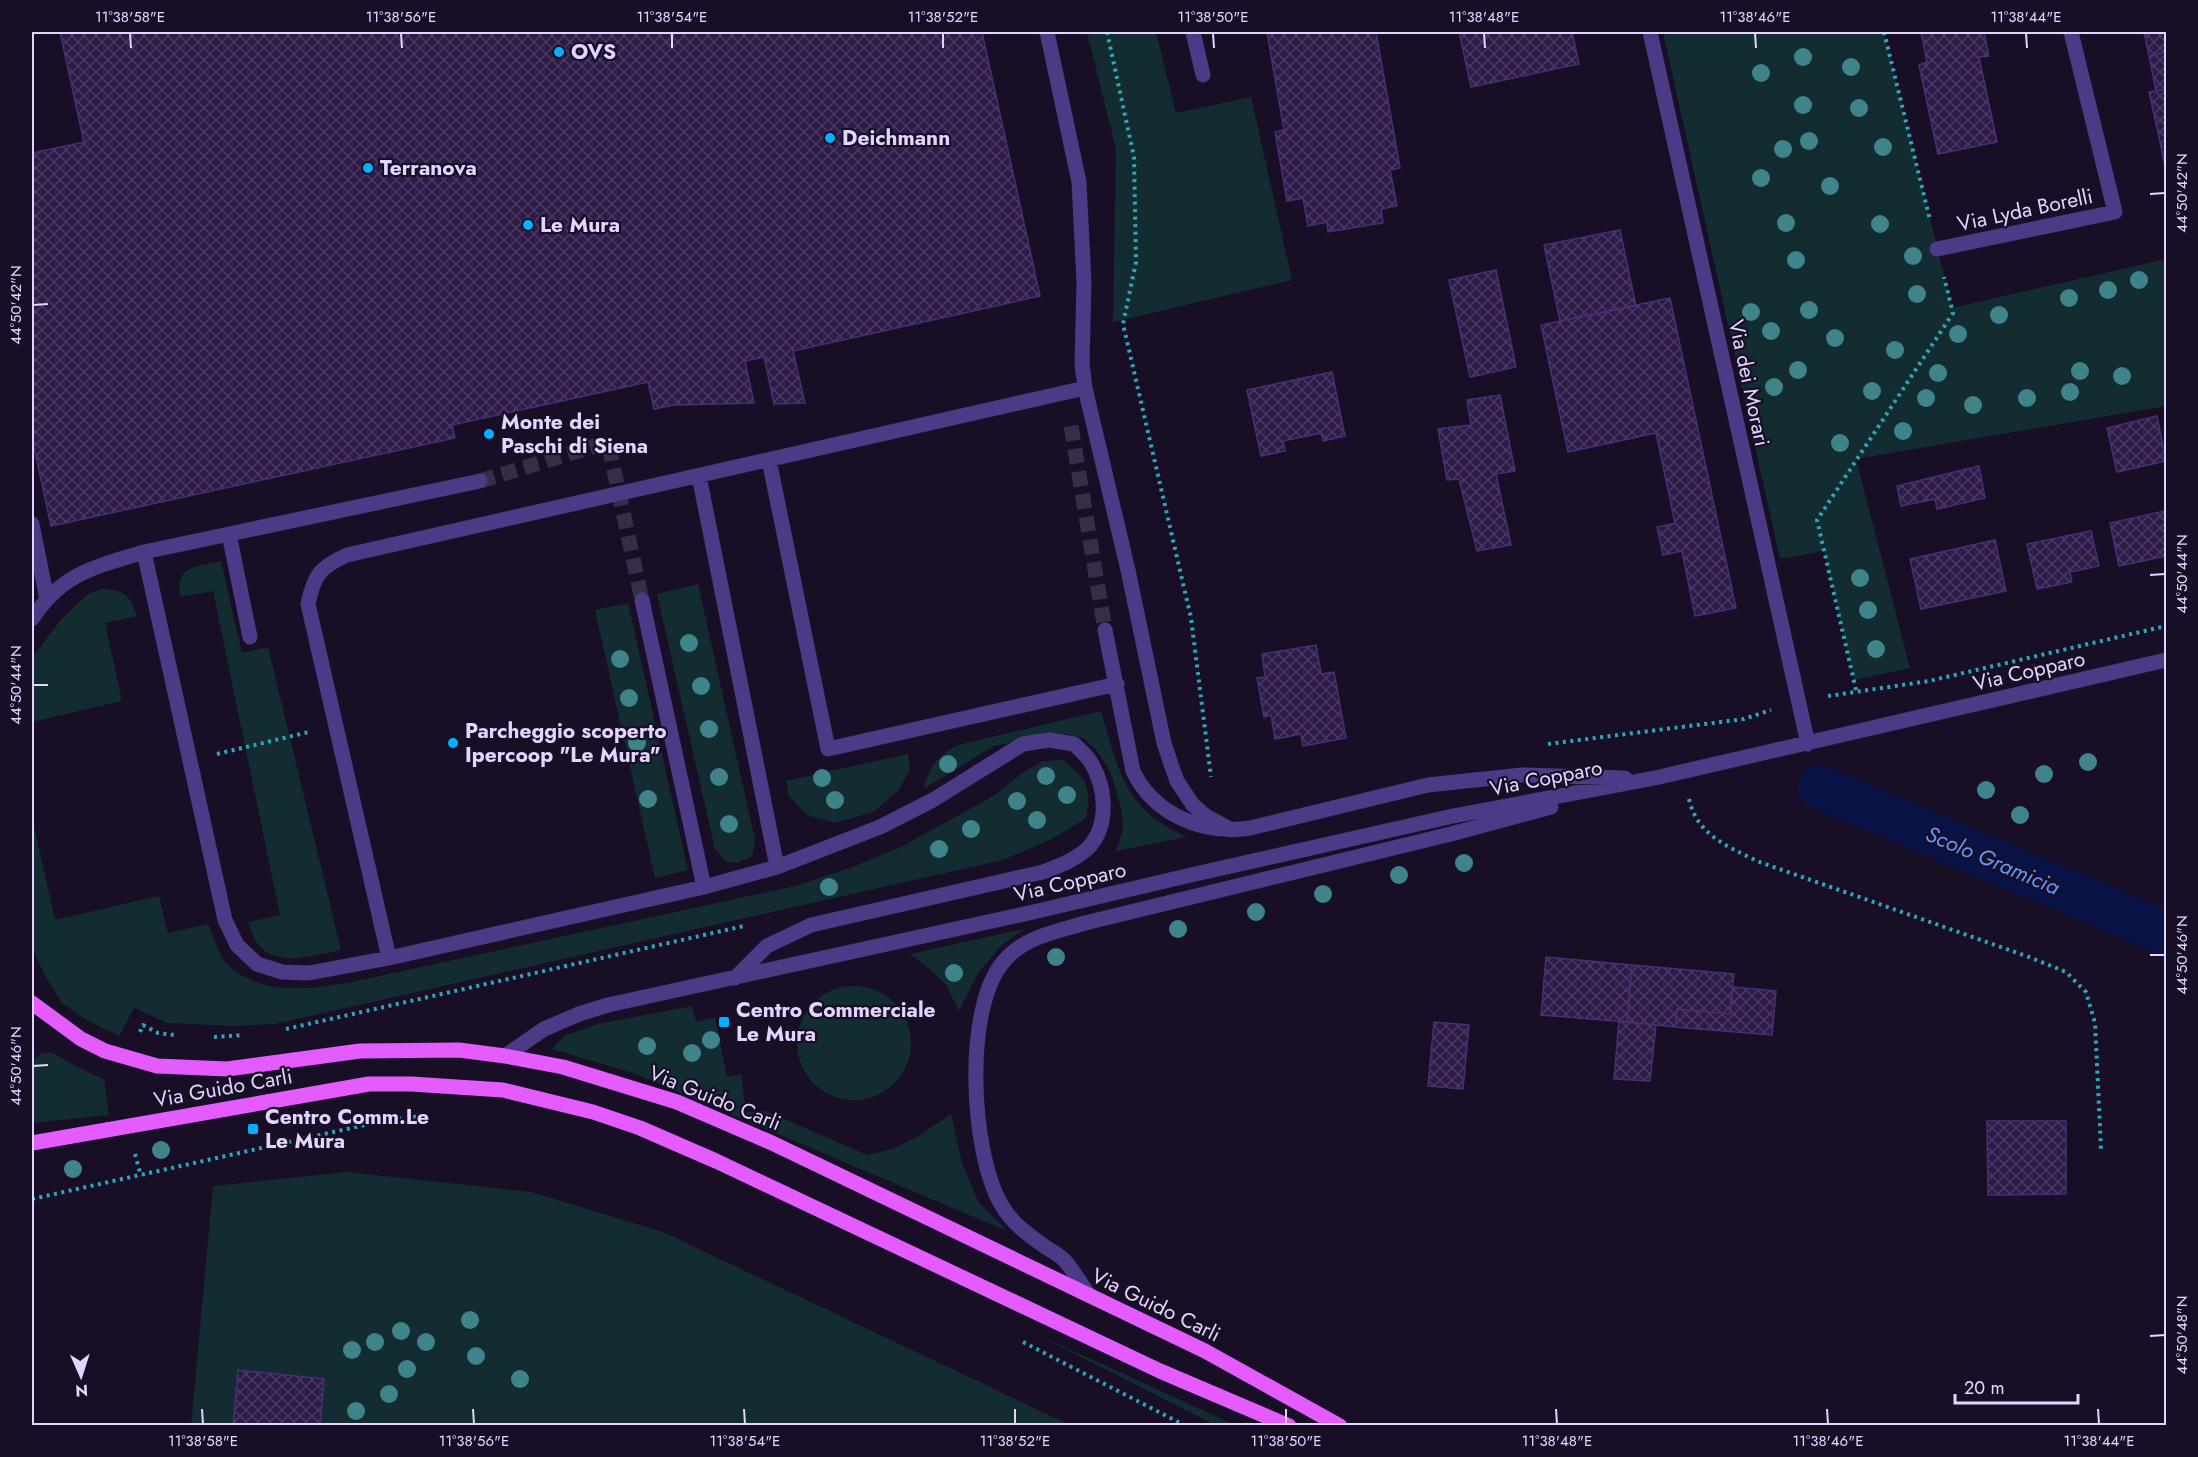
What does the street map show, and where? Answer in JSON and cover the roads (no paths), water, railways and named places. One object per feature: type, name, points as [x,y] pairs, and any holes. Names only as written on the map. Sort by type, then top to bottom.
[{"type":"main road","name":"Via Guido Carli","points":[[32,1003],[81,1039],[105,1051],[158,1066],[227,1069],[360,1051],[459,1050],[563,1067],[677,1102],[772,1143],[1205,1351],[1340,1425]]},
{"type":"main road","name":"Via Guido Carli","points":[[32,1143],[369,1084],[411,1084],[503,1090],[548,1100],[593,1112],[662,1137],[1160,1371],[1288,1425]]},
{"type":"street","points":[[1047,32],[1079,182],[1084,282],[1082,363],[1085,388],[1128,570],[1164,743],[1177,781],[1193,805],[1206,816],[1232,830]]},
{"type":"street","points":[[1193,32],[1203,75]]},
{"type":"street","name":"Via dei Morari","points":[[1650,32],[1808,744]]},
{"type":"street","name":"Via Lyda Borelli","points":[[1937,249],[2115,212],[2071,32]]},
{"type":"street","points":[[389,958],[308,604],[312,585],[319,572],[330,563],[347,555],[1085,388]]},
{"type":"street","points":[[769,460],[828,749],[1117,684]]},
{"type":"street","points":[[699,476],[777,867]]},
{"type":"street","points":[[32,619],[47,599],[61,586],[91,568],[144,552],[480,481]]},
{"type":"street","points":[[32,524],[47,599]]},
{"type":"street","points":[[229,534],[250,637]]},
{"type":"street","points":[[144,552],[225,920],[237,945],[257,964],[282,972],[309,973],[389,958],[704,887],[777,867],[889,823],[933,800],[1023,744],[1049,740],[1074,744],[1090,761],[1100,783],[1103,804],[1101,829],[1089,847],[1071,860],[1043,872],[811,925],[767,946],[735,978]]},
{"type":"street","points":[[642,600],[704,887]]},
{"type":"street","points":[[1105,630],[1133,771],[1144,790],[1161,806],[1181,818],[1202,826],[1232,830],[1250,828],[1428,785],[1522,775],[1655,778]]},
{"type":"street","name":"Via Copparo","points":[[505,1056],[544,1029],[608,1005],[1453,816],[1683,772],[2166,660]]},
{"type":"street","name":"Via Copparo","points":[[1089,1295],[1065,1260],[1025,1233],[1001,1205],[988,1174],[976,1085],[979,1026],[987,989],[1003,961],[1027,941],[1085,923],[1451,834],[1655,778]]},
{"type":"waterway","name":"Scolo Gramicia","points":[[1820,787],[2166,933]]},
{"type":"tunnel","points":[[1071,426],[1105,630]]},
{"type":"tunnel","points":[[480,481],[608,442],[642,600]]},
{"type":"place","name":"OVS","points":[[559,52]]},
{"type":"place","name":"Deichmann","points":[[830,138]]},
{"type":"place","name":"Terranova","points":[[368,168]]},
{"type":"place","name":"Le Mura","points":[[528,225]]},
{"type":"place","name":"Monte dei Paschi di Siena","points":[[489,434]]},
{"type":"place","name":"Parcheggio scoperto Ipercoop \"Le Mura\"","points":[[453,743]]},
{"type":"place","name":"Centro Commerciale Le Mura","points":[[724,1022]]},
{"type":"place","name":"Centro Comm.Le Le Mura","points":[[253,1129]]}]
